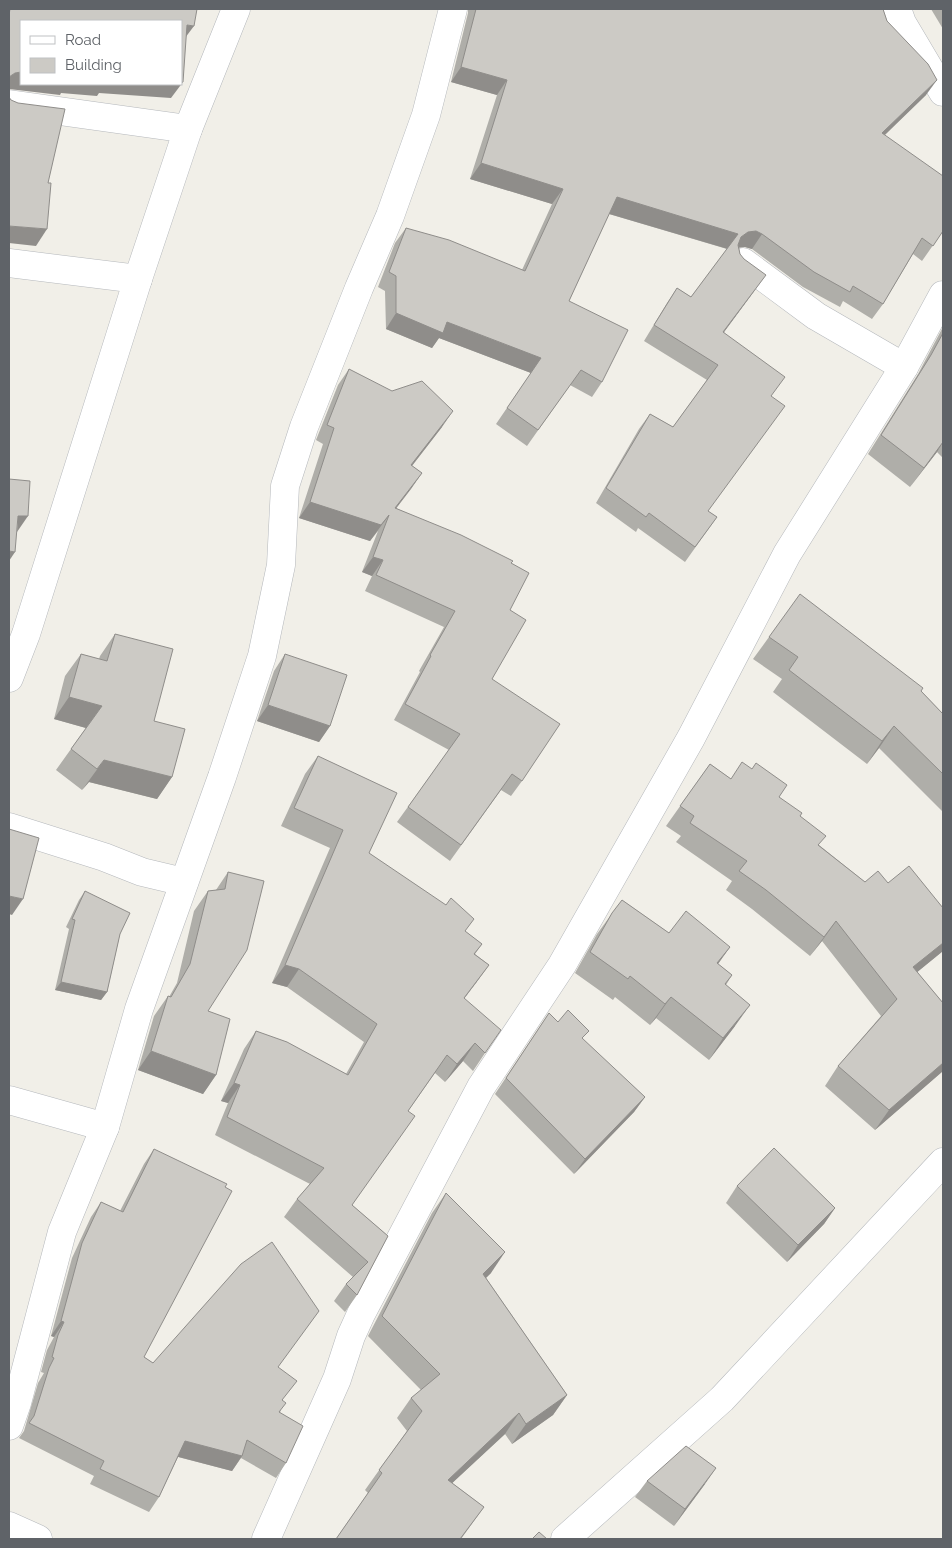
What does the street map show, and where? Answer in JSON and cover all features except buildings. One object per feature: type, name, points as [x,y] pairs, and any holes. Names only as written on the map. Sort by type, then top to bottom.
[{"type":"street","points":[[9,678],[26,634],[138,279],[188,129],[236,9]]},
{"type":"street","points":[[9,1426],[17,1403],[62,1232],[105,1127],[139,1009],[222,777],[262,656],[281,565],[285,486],[304,427],[359,288],[390,216],[423,124],[453,9]]},
{"type":"street","points":[[897,9],[902,23],[943,92]]},
{"type":"street","points":[[9,104],[188,129]]},
{"type":"street","points":[[743,262],[816,316],[904,367]]},
{"type":"street","points":[[9,263],[138,279]]},
{"type":"street","points":[[266,1539],[338,1379],[351,1336],[361,1314],[481,1088],[562,965],[691,738],[787,554],[904,367],[943,295]]},
{"type":"street","points":[[9,827],[104,857],[142,872],[184,882]]},
{"type":"street","points":[[9,1100],[105,1127]]},
{"type":"street","points":[[566,1539],[722,1398],[943,1162]]},
{"type":"street","points":[[9,1526],[38,1539]]}]
